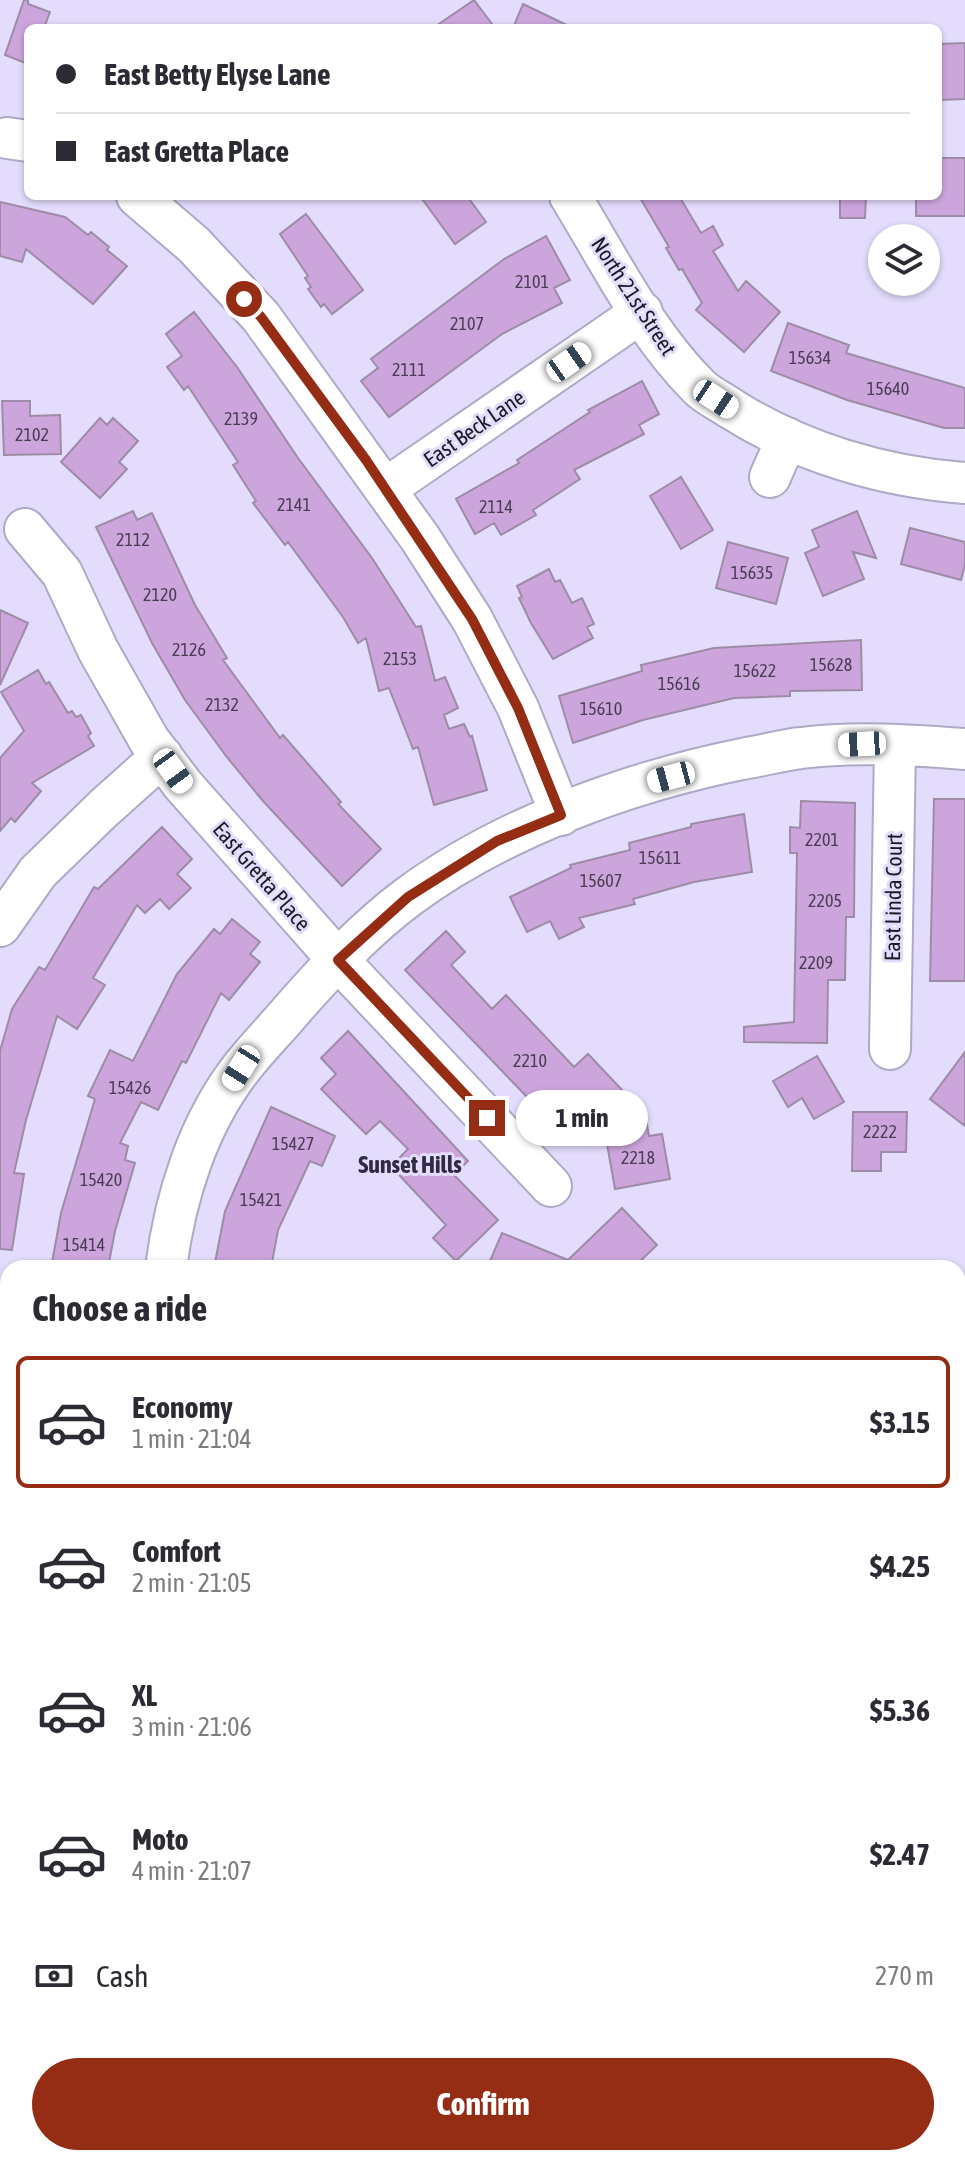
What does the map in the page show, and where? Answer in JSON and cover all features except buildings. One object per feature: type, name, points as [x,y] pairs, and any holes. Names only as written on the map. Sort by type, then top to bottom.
[{"type":"street","points":[[142,200],[194,245],[261,317],[385,489],[472,619],[518,708],[561,815]]},
{"type":"street","name":"North 21st Street","points":[[572,200],[673,358],[702,390],[753,423],[847,461],[898,474],[965,483]]},
{"type":"street","name":"East Beck Lane","points":[[385,489],[642,312]]},
{"type":"street","points":[[770,477],[787,438]]},
{"type":"street","name":"East Gretta Place","points":[[25,529],[62,573],[98,650],[149,740],[183,785],[338,960],[551,1186]]},
{"type":"street","points":[[167,1260],[175,1216],[191,1160],[241,1068],[338,960],[408,897],[497,841],[624,789],[718,764],[801,748],[895,745],[965,749]]},
{"type":"street","name":"East Linda Court","points":[[890,1049],[895,745]]},
{"type":"street","points":[[0,926],[38,872],[162,756]]},
{"type":"district","name":"Sunset Hills","points":[[410,1165]]},
{"type":"route","points":[[244,299],[261,317],[366,460],[472,619],[518,708],[561,815],[497,841],[408,897],[338,960],[487,1118]]}]
